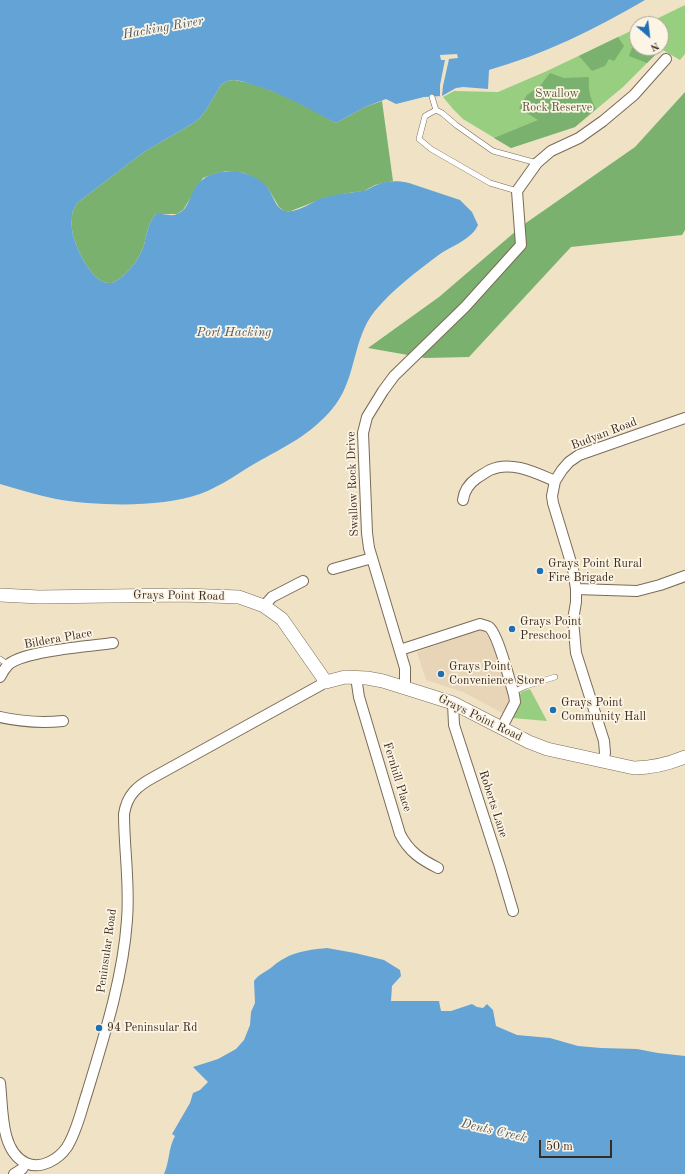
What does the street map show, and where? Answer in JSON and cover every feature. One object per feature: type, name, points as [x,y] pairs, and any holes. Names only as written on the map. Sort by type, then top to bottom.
[{"type":"street","points":[[518,191],[537,164],[551,151],[579,138],[603,121],[634,95],[666,59]]},
{"type":"street","name":"Swallow Rock Drive","points":[[405,687],[406,675],[400,650],[372,558],[367,533],[363,433],[367,417],[394,376],[465,307],[521,244],[518,191]]},
{"type":"street","name":"Budyan Road","points":[[555,481],[565,466],[579,455],[685,418]]},
{"type":"street","points":[[463,500],[464,494],[471,482],[491,469],[507,466],[527,470],[555,481],[552,496],[553,509],[573,569],[576,589],[576,602],[573,620],[576,653],[604,741],[605,753],[603,761]]},
{"type":"street","points":[[333,569],[372,558]]},
{"type":"street","points":[[576,589],[637,590],[660,585],[685,576]]},
{"type":"street","points":[[264,606],[272,597],[303,581]]},
{"type":"street","name":"Grays Point Road","points":[[0,595],[39,597],[182,595],[239,597],[264,606],[282,619],[326,682],[345,677],[356,677],[383,681],[405,687],[453,703],[529,742],[547,749],[634,768],[646,768],[662,765],[685,757]]},
{"type":"street","points":[[400,650],[480,624],[489,627],[494,633],[515,702],[502,727]]},
{"type":"street","name":"Bildera Place","points":[[0,677],[9,665],[18,659],[63,649],[113,642]]},
{"type":"street","name":"Fernhill Place","points":[[356,677],[359,697],[400,834],[406,846],[412,852],[422,860],[438,868]]},
{"type":"street","name":"Peninsular Road","points":[[26,1163],[32,1165],[46,1164],[54,1160],[66,1148],[78,1122],[94,1071],[115,995],[125,937],[128,891],[124,814],[131,794],[136,788],[148,780],[326,682]]},
{"type":"street","name":"Roberts Lane","points":[[453,703],[454,725],[513,911]]},
{"type":"street","points":[[0,717],[26,722],[43,723],[63,721]]},
{"type":"street","points":[[0,1083],[7,1141],[15,1155],[26,1163],[22,1169],[14,1174]]},
{"type":"lane","points":[[432,96],[436,110],[493,150],[537,164]]},
{"type":"lane","points":[[436,110],[425,116],[419,138],[431,149],[490,183],[518,191]]},
{"type":"lane","points":[[0,659],[9,665]]},
{"type":"lane","points":[[513,692],[526,686],[555,677]]},
{"type":"shaded area","points":[[482,627],[492,633],[513,701],[506,715],[463,692],[426,680],[417,652],[453,639],[453,636]]},
{"type":"green space","name":"Swallow Rock Reserve","points":[[685,5],[685,54],[680,60],[669,54],[669,16],[662,16]]},
{"type":"green space","name":"Swallow Rock Reserve","points":[[629,32],[629,56],[654,56],[623,87],[575,127],[511,148],[463,119],[443,97],[454,91],[498,92],[547,71]]},
{"type":"green space","points":[[618,37],[624,46],[614,61],[609,59],[605,66],[592,71],[579,56]]},
{"type":"green space","points":[[629,56],[654,56],[647,63]]},
{"type":"green space","points":[[550,73],[564,78],[589,77],[590,94],[596,109],[575,127],[511,148],[494,138],[538,120],[519,108],[527,95],[540,86]]},
{"type":"green space","points":[[234,80],[274,91],[336,123],[365,107],[382,101],[393,181],[375,185],[364,191],[324,198],[291,211],[284,211],[279,207],[268,188],[257,179],[244,173],[226,171],[214,174],[203,178],[183,210],[177,214],[156,214],[153,217],[149,224],[140,255],[125,274],[116,281],[109,283],[96,277],[85,263],[72,232],[72,215],[77,203],[144,152],[200,118],[221,85],[227,81]]},
{"type":"green space","points":[[685,92],[685,230],[682,235],[571,247],[469,357],[425,358],[368,348],[439,297],[523,225],[635,147]]},
{"type":"green space","points":[[530,689],[547,721],[512,718],[521,692]]},
{"type":"water","name":"Port Hacking","points":[[0,0],[645,0],[569,40],[510,64],[489,70],[488,89],[463,87],[456,88],[442,96],[424,97],[396,104],[386,99],[365,107],[336,123],[272,91],[241,81],[227,81],[221,85],[200,118],[144,152],[77,203],[72,213],[72,229],[77,247],[85,263],[96,277],[109,283],[120,278],[137,260],[144,245],[149,224],[156,214],[175,215],[183,211],[187,206],[196,186],[202,180],[210,175],[227,171],[247,174],[264,183],[275,202],[280,208],[286,211],[296,210],[328,197],[365,190],[382,183],[405,182],[460,200],[472,212],[478,225],[467,238],[440,254],[405,281],[374,312],[362,334],[343,393],[336,404],[320,422],[302,436],[224,483],[200,494],[167,502],[148,504],[109,504],[56,499],[0,484]]},
{"type":"water","name":"Dents Creek","points":[[327,948],[384,960],[400,970],[401,976],[392,986],[391,1001],[439,1001],[441,1011],[451,1011],[472,1004],[483,1008],[487,1004],[493,1010],[496,1026],[517,1035],[550,1038],[578,1046],[637,1049],[685,1056],[685,1174],[164,1174],[171,1145],[175,1136],[172,1134],[190,1103],[193,1093],[200,1090],[208,1082],[193,1067],[218,1059],[236,1049],[244,1040],[250,1025],[251,1012],[255,1003],[254,981],[284,958],[304,951]]},
{"type":"pier","points":[[457,54],[458,58],[449,59],[442,96],[440,96],[440,85],[445,60],[441,60],[440,55]]},
{"type":"place","name":"Grays Point Rural Fire Brigade","points":[[540,571]]},
{"type":"place","name":"Grays Point Preschool","points":[[512,629]]},
{"type":"place","name":"Grays Point Convenience Store","points":[[441,674]]},
{"type":"place","name":"Grays Point Community Hall","points":[[553,710]]},
{"type":"place","name":"94 Peninsular Rd","points":[[99,1028]]},
{"type":"water label","name":"Hacking River","points":[[163,28]]}]
